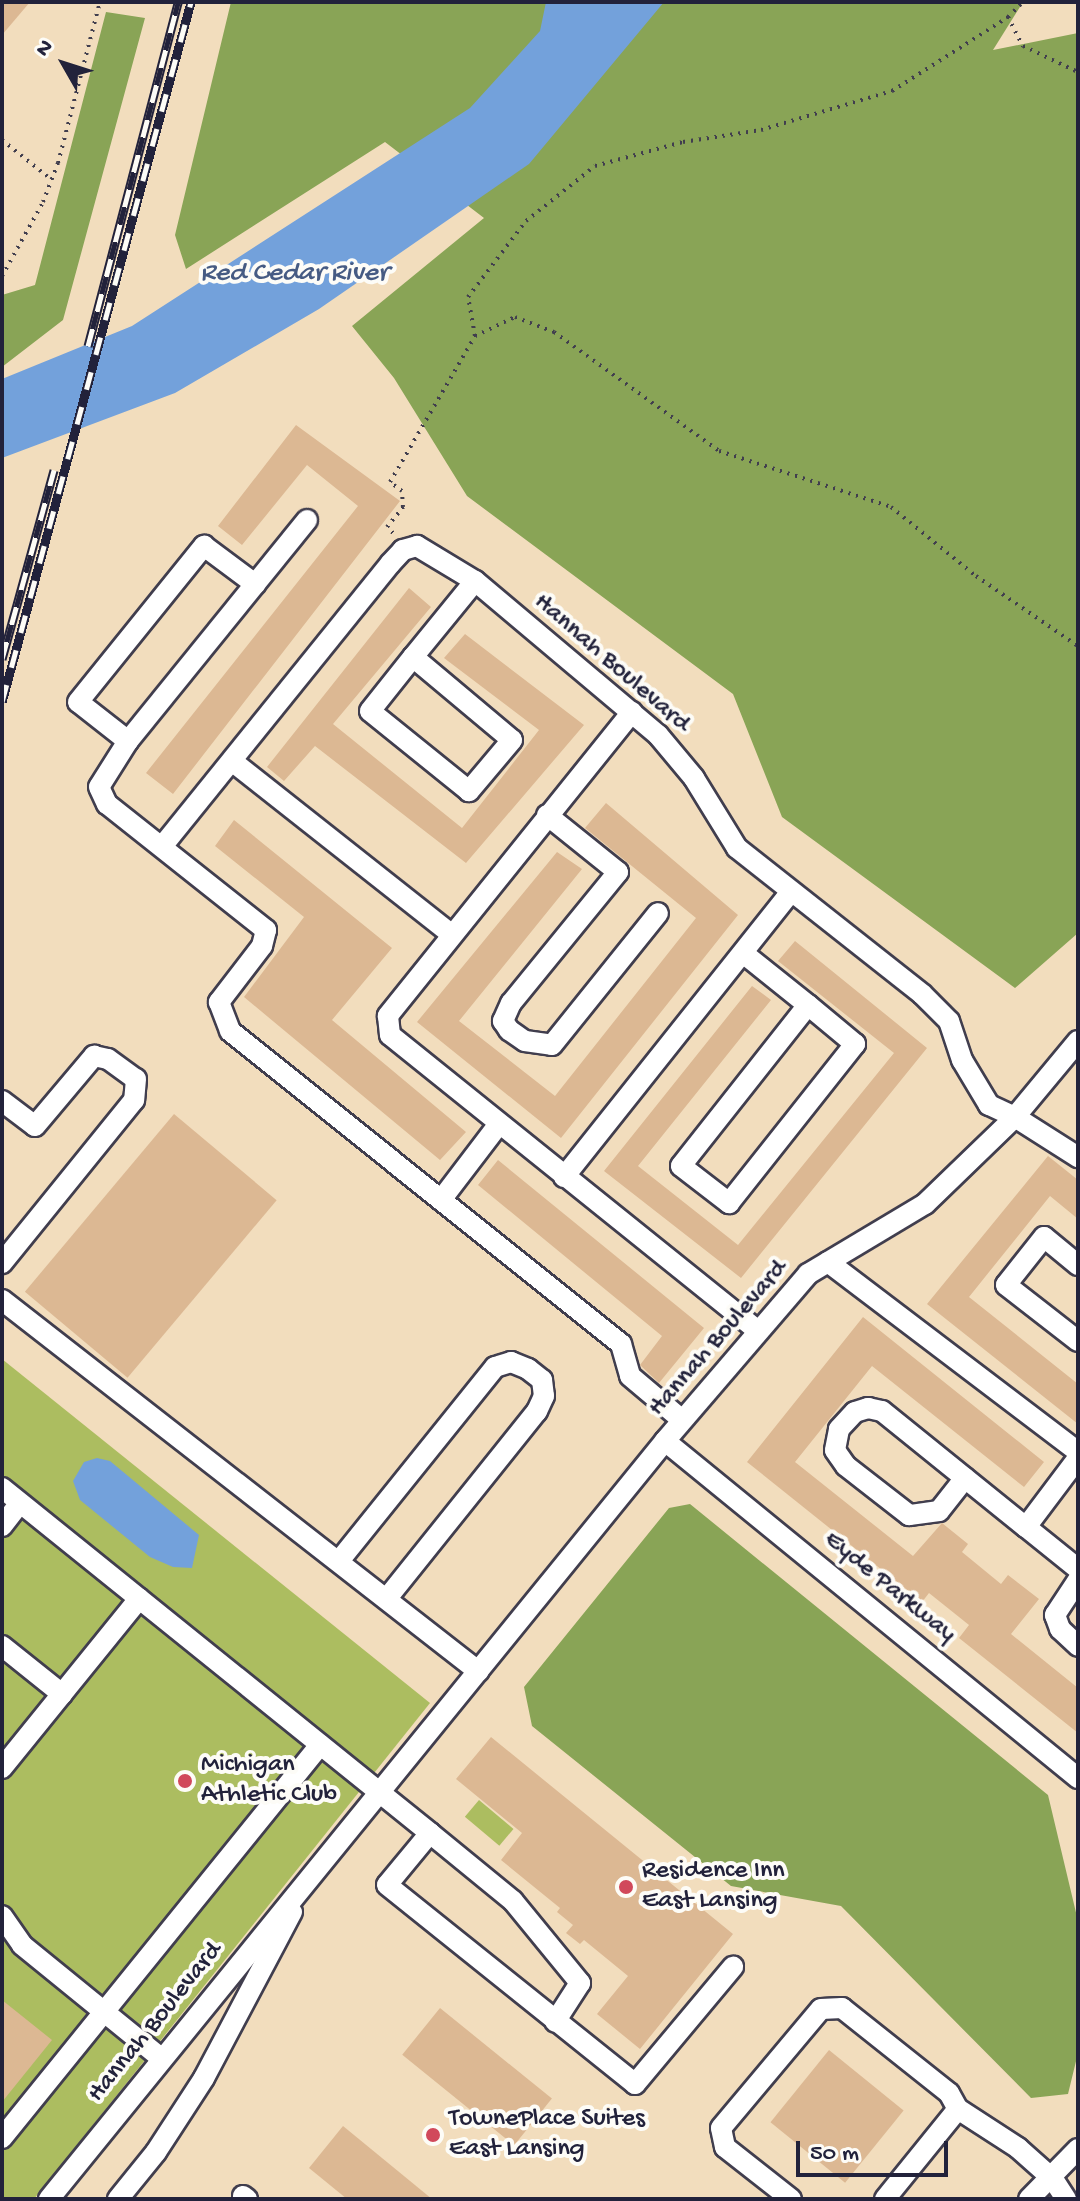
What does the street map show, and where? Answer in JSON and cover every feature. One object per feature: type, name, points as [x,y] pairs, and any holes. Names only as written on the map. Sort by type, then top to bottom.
[{"type":"street","points":[[307,520],[128,741],[99,787],[107,804],[266,930],[262,946],[219,1002],[230,1031],[621,1344],[630,1376],[682,1420]]},
{"type":"street","points":[[128,741],[78,702],[194,558],[204,546],[255,584]]},
{"type":"street","name":"Hannah Boulevard","points":[[49,2199],[682,1420],[808,1274],[925,1204],[1015,1117],[989,1105],[962,1060],[949,1021],[922,994],[737,848],[694,778],[632,712],[475,581],[414,547]]},
{"type":"street","points":[[162,847],[390,564],[414,547]]},
{"type":"street","points":[[413,657],[512,740],[469,791],[370,711],[413,657],[475,581]]},
{"type":"street","points":[[632,712],[388,1016],[390,1035],[758,1331]]},
{"type":"street","points":[[232,761],[452,935]]},
{"type":"street","points":[[547,815],[618,872],[511,1003],[503,1021],[509,1030],[525,1041],[552,1045],[658,913]]},
{"type":"street","points":[[564,1177],[791,892]]},
{"type":"street","points":[[743,953],[808,1005],[855,1044],[729,1203],[681,1166],[808,1005]]},
{"type":"street","points":[[1078,1041],[1015,1117],[1078,1157]]},
{"type":"street","points":[[2,1101],[35,1126],[94,1056],[108,1059],[136,1079],[134,1100],[2,1263]]},
{"type":"street","points":[[441,1200],[499,1124]]},
{"type":"street","points":[[1078,1265],[1044,1237],[1006,1285],[1078,1341]]},
{"type":"street","points":[[828,1262],[1078,1455],[1026,1527]]},
{"type":"street","points":[[2,1300],[388,1597],[478,1671]]},
{"type":"street","points":[[339,1561],[495,1367],[511,1362],[528,1369],[542,1380],[544,1396],[537,1411],[388,1597]]},
{"type":"street","points":[[965,1478],[939,1511],[909,1515],[846,1466],[835,1450],[839,1429],[855,1412],[868,1408],[882,1411],[1078,1569]]},
{"type":"street","name":"Eyde Parkway","points":[[665,1441],[1078,1778]]},
{"type":"street","points":[[2,1488],[513,1901],[580,1983],[555,2022]]},
{"type":"street","points":[[2,1526],[20,1503]]},
{"type":"street","points":[[1078,1580],[1055,1615],[1060,1629],[1078,1646]]},
{"type":"street","points":[[2,1768],[139,1599]]},
{"type":"street","points":[[2,1646],[62,1694]]},
{"type":"street","points":[[2,2138],[320,1745]]},
{"type":"street","points":[[430,1833],[387,1885],[635,2084],[733,1967]]},
{"type":"street","name":"Hannah Boulevard","points":[[118,2199],[156,2152],[204,2078],[307,1882]]},
{"type":"street","points":[[4,1924],[161,2058]]},
{"type":"street","points":[[791,2199],[725,2147],[721,2128],[821,2009],[842,2008],[949,2093],[958,2109],[1053,2179],[1066,2199]]},
{"type":"street","points":[[885,2199],[958,2109]]},
{"type":"street","points":[[1029,2199],[1053,2179],[1078,2149]]},
{"type":"path","points":[[2,276],[52,180],[100,2]]},
{"type":"path","points":[[475,336],[468,297],[526,221],[595,166],[761,130],[892,91],[1008,17],[1023,2]]},
{"type":"path","points":[[1008,17],[1023,46],[1078,72]]},
{"type":"path","points":[[2,140],[52,180]]},
{"type":"path","points":[[414,547],[387,527],[403,507],[402,491],[390,482],[475,336],[515,317],[554,332],[719,451],[891,507],[976,576],[1078,646]]},
{"type":"green space","points":[[231,2],[1023,2],[993,50],[1078,33],[1078,933],[1015,988],[782,817],[733,694],[467,496],[394,378],[352,326],[484,218],[385,142],[186,269],[175,235]]},
{"type":"green space","points":[[106,12],[145,18],[63,320],[2,367],[2,295],[35,285]]},
{"type":"green space","name":"Michigan Athletic Club","points":[[2,1359],[430,1703],[34,2199],[2,2199]]},
{"type":"green space","points":[[690,1504],[1048,1795],[1078,1921],[1078,2053],[1068,2094],[1031,2098],[841,1906],[731,1886],[532,1726],[524,1687],[669,1508]]},
{"type":"green space","points":[[479,1800],[513,1829],[499,1846],[465,1817]]},
{"type":"water","name":"Red Cedar River","points":[[546,2],[664,2],[529,164],[319,309],[175,393],[2,458],[2,379],[132,326],[470,108],[540,31]]},
{"type":"water","points":[[97,1458],[110,1461],[199,1535],[192,1568],[173,1567],[150,1557],[80,1500],[73,1481],[84,1462]]},
{"type":"building","points":[[2,2],[30,2],[2,35]]},
{"type":"building","points":[[296,425],[400,501],[173,794],[146,773],[358,506],[307,465],[242,545],[218,526]]},
{"type":"building","points":[[409,588],[431,607],[333,724],[462,828],[539,730],[444,658],[465,634],[584,725],[466,863],[315,746],[284,781],[267,767]]},
{"type":"building","points":[[606,803],[738,915],[561,1138],[417,1022],[557,852],[582,869],[459,1021],[555,1096],[696,918],[585,828]]},
{"type":"building","points":[[234,820],[392,948],[332,1020],[466,1132],[440,1160],[244,997],[304,917],[215,846]]},
{"type":"building","points":[[795,941],[927,1048],[741,1278],[604,1171],[752,986],[771,1000],[638,1166],[738,1245],[894,1053],[778,961]]},
{"type":"building","points":[[174,1114],[277,1200],[128,1378],[25,1292]]},
{"type":"building","points":[[1048,1156],[1078,1180],[1078,1219],[1050,1196],[969,1297],[1078,1384],[1078,1424],[927,1304]]},
{"type":"building","points":[[498,1160],[704,1328],[659,1383],[640,1365],[662,1336],[478,1185]]},
{"type":"building","points":[[863,1317],[1044,1462],[1024,1487],[872,1366],[795,1462],[913,1556],[942,1523],[968,1544],[962,1552],[1001,1584],[1008,1575],[1039,1599],[1011,1634],[1078,1688],[1078,1733],[959,1638],[969,1625],[929,1593],[922,1602],[747,1462]]},
{"type":"building","name":"Residence Inn East Lansing","points":[[491,1737],[733,1934],[640,2049],[597,2014],[628,1976],[584,1940],[580,1944],[566,1933],[573,1925],[557,1912],[560,1908],[501,1860],[522,1833],[456,1779]]},
{"type":"building","points":[[2,2000],[52,2040],[2,2102]]},
{"type":"building","points":[[440,2008],[552,2099],[514,2145],[402,2055]]},
{"type":"building","points":[[829,2050],[904,2110],[845,2183],[770,2122]]},
{"type":"building","points":[[343,2126],[432,2199],[347,2199],[309,2168]]},
{"type":"railway","points":[[88,346],[178,2]]},
{"type":"railway","points":[[2,702],[191,2]]},
{"type":"railway","points":[[2,659],[54,470]]},
{"type":"place","name":"Michigan Athletic Club","points":[[185,1781]]},
{"type":"place","name":"Residence Inn East Lansing","points":[[626,1887]]},
{"type":"place","name":"TownePlace Suites East Lansing","points":[[433,2135]]}]
